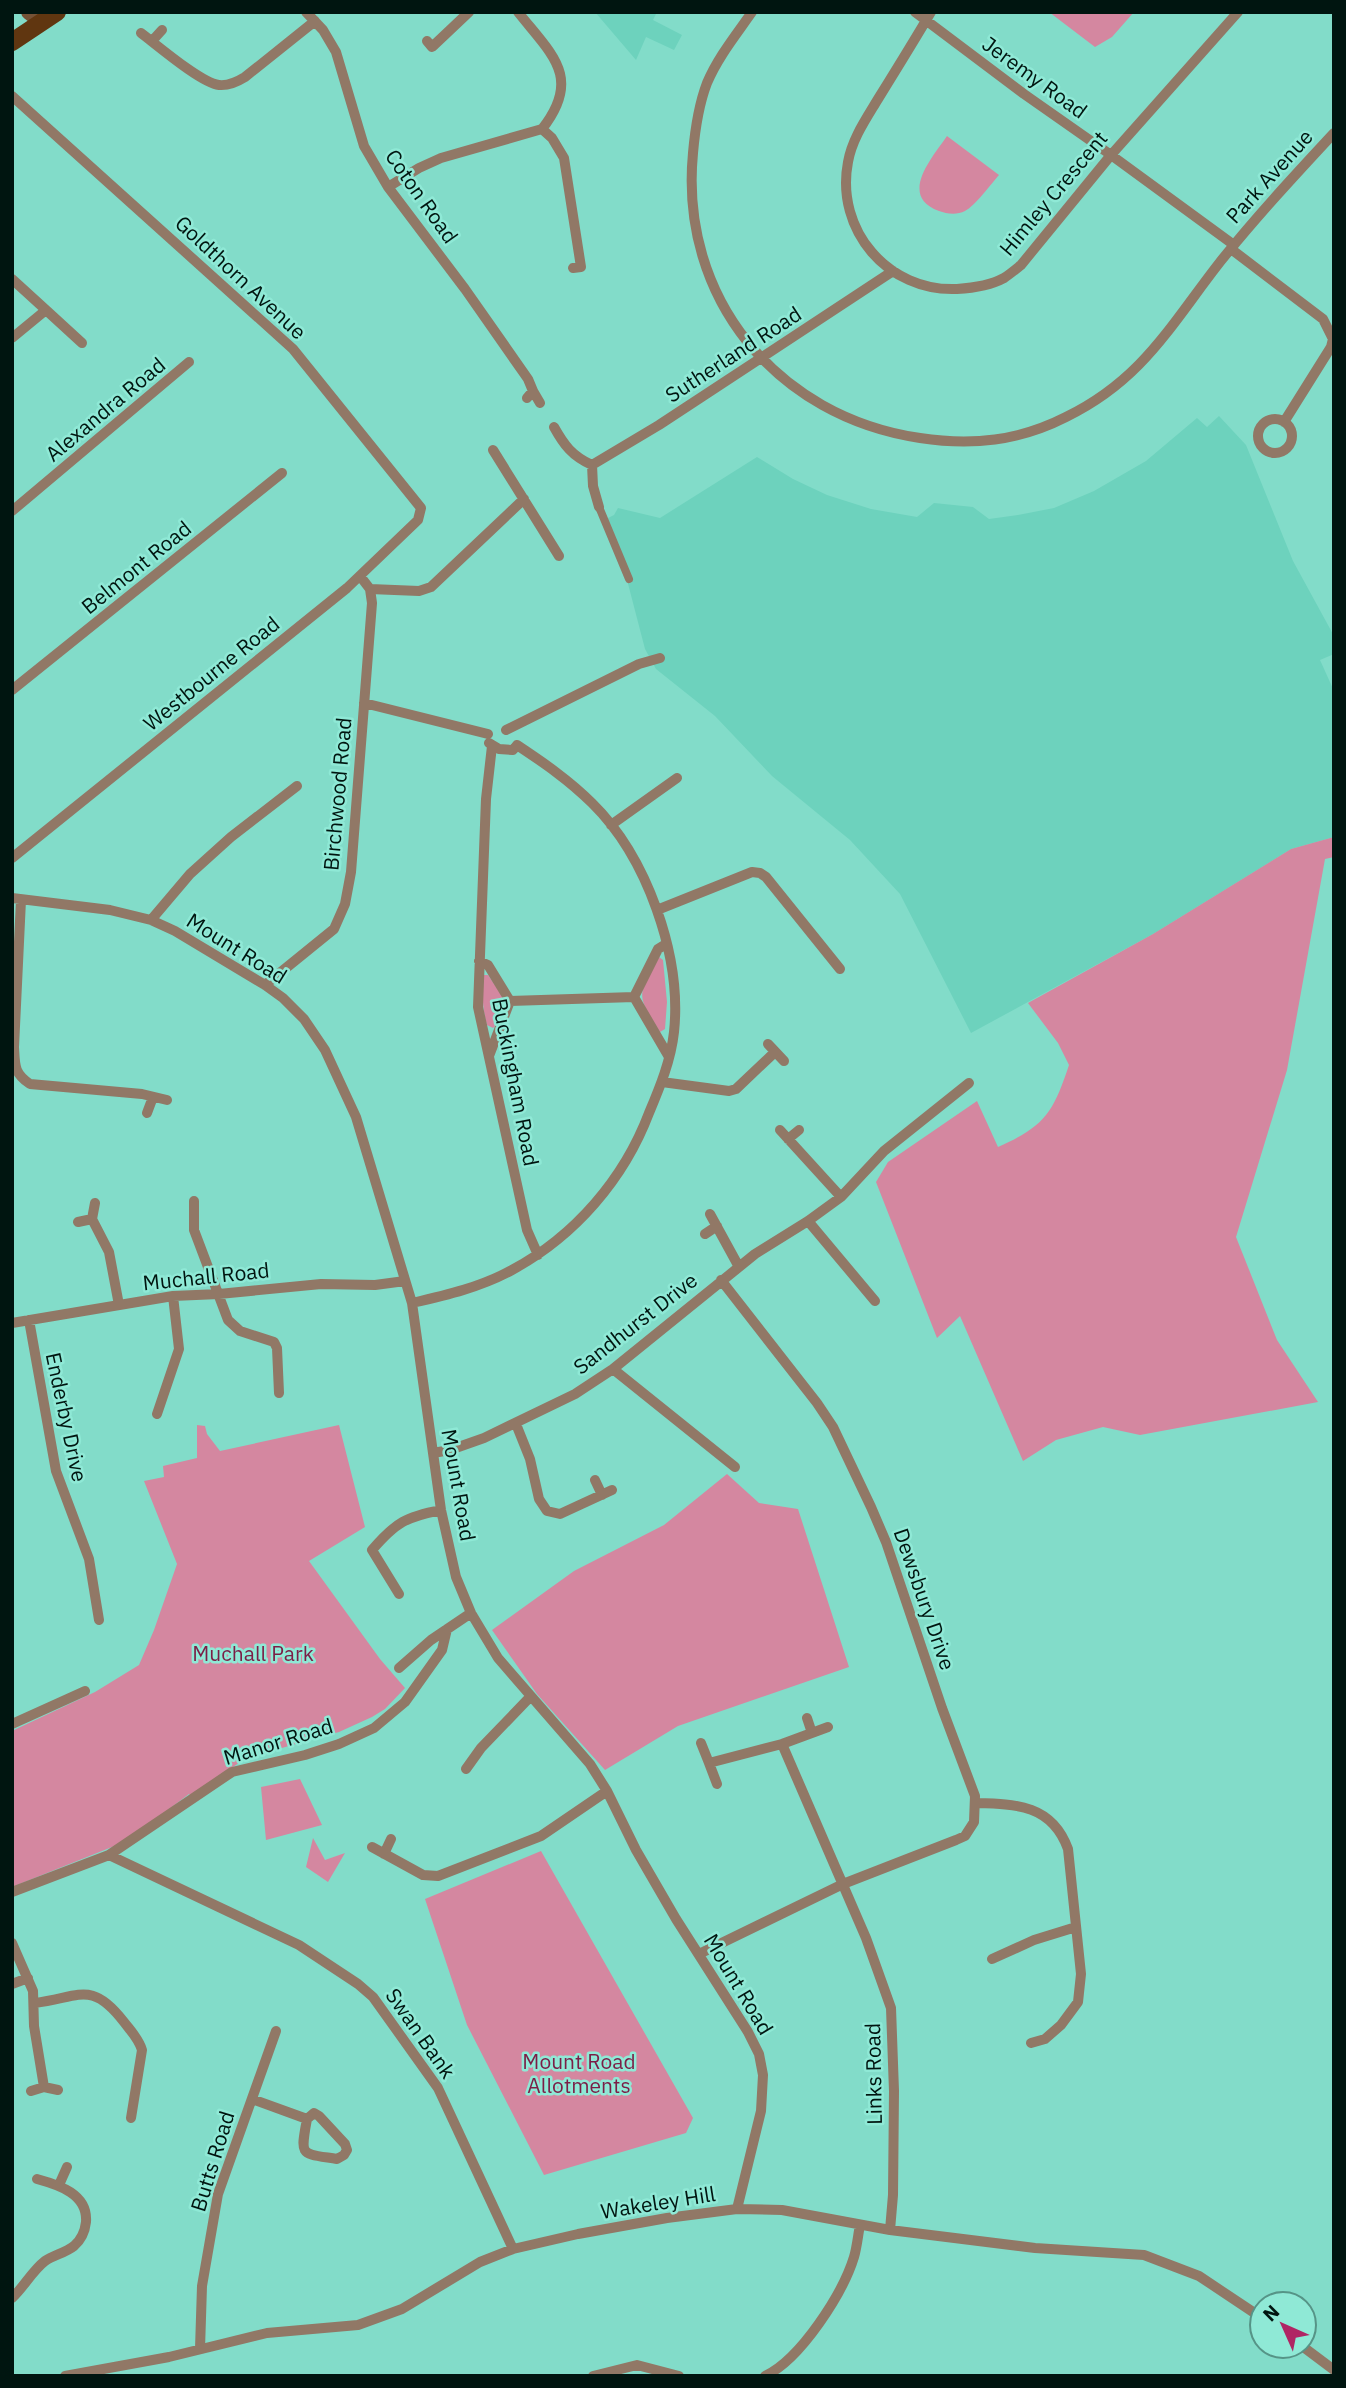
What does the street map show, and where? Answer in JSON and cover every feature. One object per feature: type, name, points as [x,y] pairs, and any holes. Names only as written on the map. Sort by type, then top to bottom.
[{"type":"main road","points":[[12,43],[42,16]]},
{"type":"street","name":"Coton Road","points":[[306,12],[336,52],[364,146],[388,187],[465,289],[528,379],[530,394],[540,403]]},
{"type":"street","points":[[432,47],[469,12]]},
{"type":"street","points":[[388,187],[441,158],[542,130],[561,95],[561,76],[556,61],[518,12]]},
{"type":"street","name":"Park Avenue","points":[[752,12],[725,50],[708,82],[694,139],[690,183],[696,237],[709,279],[730,318],[762,359],[793,386],[824,407],[883,431],[940,441],[980,443],[1020,436],[1089,405],[1127,378],[1152,352],[1232,247],[1334,133]]},
{"type":"street","name":"Jeremy Road","points":[[915,12],[929,16],[1024,94],[1111,155],[1323,319],[1333,339],[1331,346],[1284,422]]},
{"type":"street","name":"Himley Crescent","points":[[929,16],[859,131],[847,170],[848,202],[854,227],[870,252],[893,271],[940,289],[968,288],[1003,278],[1029,256],[1111,155],[1238,12]]},
{"type":"street","points":[[141,33],[206,80],[229,85],[245,77],[315,21]]},
{"type":"street","points":[[152,41],[162,30]]},
{"type":"street","name":"Goldthorn Avenue","points":[[12,96],[293,349],[421,508]]},
{"type":"street","points":[[542,130],[552,138],[564,158],[581,267]]},
{"type":"street","name":"Sutherland Road","points":[[592,465],[762,359],[893,271]]},
{"type":"street","points":[[12,279],[82,343]]},
{"type":"street","points":[[12,338],[46,310]]},
{"type":"street","name":"Alexandra Road","points":[[12,511],[190,362]]},
{"type":"street","points":[[554,427],[572,454],[592,465],[593,486],[599,507],[629,579]]},
{"type":"street","points":[[493,450],[559,556]]},
{"type":"street","name":"Belmont Road","points":[[12,690],[282,473]]},
{"type":"street","points":[[360,576],[370,589],[419,591],[431,587],[524,499]]},
{"type":"street","name":"Westbourne Road","points":[[12,858],[360,576],[418,520],[421,508]]},
{"type":"street","name":"Birchwood Road","points":[[265,985],[334,929],[345,904],[351,872],[365,704],[372,603],[370,589]]},
{"type":"street","points":[[506,730],[639,664],[660,658]]},
{"type":"street","points":[[365,704],[488,734],[499,727],[516,737],[517,745],[513,750],[507,751],[492,746],[488,734]]},
{"type":"street","points":[[412,1303],[472,1288],[538,1255],[564,1234],[618,1175],[642,1132],[662,1082],[674,1034],[676,1000],[666,944],[657,910],[634,860],[611,825],[593,804],[556,771],[517,745]]},
{"type":"street","name":"Buckingham Road","points":[[492,746],[486,799],[478,1007],[527,1230],[538,1255]]},
{"type":"street","points":[[611,825],[677,778]]},
{"type":"street","points":[[151,920],[190,874],[231,837],[296,786]]},
{"type":"street","points":[[657,910],[752,872],[760,873],[840,969]]},
{"type":"street","points":[[16,899],[14,1047],[15,1064],[20,1077],[30,1084],[142,1094],[167,1100]]},
{"type":"street","name":"Mount Road","points":[[16,899],[110,910],[151,920],[199,944],[265,985],[304,1019],[337,1072],[356,1117],[412,1303],[442,1510],[456,1577],[471,1613],[498,1658],[590,1764],[607,1791],[636,1850],[759,2054],[763,2075],[761,2111],[737,2209]]},
{"type":"street","points":[[634,997],[658,948],[666,944]]},
{"type":"street","points":[[479,961],[488,965],[510,1001]]},
{"type":"street","points":[[510,1001],[628,995],[634,997],[669,1057]]},
{"type":"street","points":[[489,1056],[510,1001]]},
{"type":"street","points":[[662,1082],[729,1091],[736,1089],[771,1048],[784,1061]]},
{"type":"street","name":"Sandhurst Drive","points":[[433,1453],[467,1445],[516,1424],[575,1394],[613,1369],[755,1254],[841,1197],[884,1151],[969,1083]]},
{"type":"street","points":[[147,1112],[153,1097]]},
{"type":"street","points":[[799,1130],[784,1135],[841,1197]]},
{"type":"street","points":[[194,1201],[194,1230],[228,1320],[240,1331],[274,1342],[278,1348],[279,1394]]},
{"type":"street","points":[[95,1203],[92,1219],[109,1252],[119,1305]]},
{"type":"street","points":[[710,1214],[739,1267]]},
{"type":"street","points":[[78,1222],[92,1219]]},
{"type":"street","points":[[808,1221],[875,1301]]},
{"type":"street","points":[[705,1234],[718,1226]]},
{"type":"street","name":"Dewsbury Drive","points":[[721,1280],[817,1403],[845,1451],[886,1542],[976,1802]]},
{"type":"street","name":"Muchall Road","points":[[12,1323],[173,1296],[321,1284],[375,1285],[405,1282]]},
{"type":"street","points":[[157,1414],[179,1349],[173,1296]]},
{"type":"street","name":"Enderby Drive","points":[[29,1320],[56,1471],[89,1559],[99,1620]]},
{"type":"street","points":[[613,1369],[735,1468]]},
{"type":"street","points":[[516,1424],[530,1459],[539,1499],[547,1511],[560,1514],[607,1492],[595,1480]]},
{"type":"street","points":[[399,1594],[372,1550],[387,1533],[411,1516],[442,1510]]},
{"type":"street","points":[[96,1601],[110,1600]]},
{"type":"street","points":[[399,1668],[471,1613]]},
{"type":"street","name":"Manor Road","points":[[12,1892],[109,1855],[232,1772],[305,1755],[339,1744],[374,1728],[405,1702],[442,1650],[447,1629]]},
{"type":"street","points":[[419,1651],[432,1664]]},
{"type":"street","points":[[12,1724],[85,1690]]},
{"type":"street","points":[[466,1769],[481,1748],[531,1696]]},
{"type":"street","points":[[807,1718],[812,1733]]},
{"type":"street","points":[[709,1763],[782,1744],[828,1727]]},
{"type":"street","points":[[701,1743],[717,1784]]},
{"type":"street","name":"Links Road","points":[[782,1744],[866,1938],[891,2008],[894,2104],[890,2230]]},
{"type":"street","points":[[372,1847],[423,1875],[438,1876],[541,1836],[607,1791]]},
{"type":"street","points":[[699,1954],[843,1884],[965,1836],[974,1822],[976,1802],[1020,1805],[1046,1818],[1055,1826],[1068,1849],[1081,1974],[1077,2002],[1061,2025],[1045,2039],[1031,2043]]},
{"type":"street","points":[[384,1854],[391,1839]]},
{"type":"street","name":"Swan Bank","points":[[109,1855],[299,1945],[373,1997],[438,2088],[513,2249]]},
{"type":"street","points":[[992,1959],[1034,1940],[1076,1927]]},
{"type":"street","points":[[12,1943],[28,1978],[35,2003],[34,2025],[44,2087]]},
{"type":"street","points":[[12,1984],[28,1978]]},
{"type":"street","points":[[35,2003],[85,1993],[98,1996],[113,2008],[137,2039],[142,2050],[131,2118]]},
{"type":"street","name":"Butts Road","points":[[200,2348],[202,2286],[218,2194],[276,2031]]},
{"type":"street","points":[[31,2091],[44,2087],[58,2090]]},
{"type":"street","points":[[252,2099],[307,2119]]},
{"type":"street","points":[[314,2113],[325,2120],[345,2144],[344,2155],[337,2159],[303,2151],[307,2119],[314,2113]]},
{"type":"street","points":[[59,2185],[67,2167]]},
{"type":"street","points":[[12,2298],[46,2260],[74,2246],[84,2233],[86,2225],[84,2207],[71,2193],[59,2185],[37,2179]]},
{"type":"street","name":"Wakeley Hill","points":[[65,2376],[169,2357],[267,2333],[339,2327],[377,2320],[402,2309],[480,2262],[513,2249],[667,2218],[737,2209],[782,2210],[890,2230],[1035,2248],[1144,2255],[1199,2276],[1248,2309]]},
{"type":"street","points":[[765,2376],[784,2364],[822,2317],[840,2288],[854,2256],[860,2225]]},
{"type":"street","points":[[1318,2358],[1334,2370]]},
{"type":"street","points":[[593,2376],[637,2365],[679,2376]]},
{"type":"shaded area","points":[[595,12],[657,12],[653,20],[682,35],[674,50],[646,37],[636,60]]},
{"type":"shaded area","points":[[1219,416],[1246,445],[1293,561],[1334,636],[1334,654],[1320,660],[1334,691],[1334,837],[1291,849],[1153,934],[971,1033],[900,894],[850,840],[772,776],[715,716],[656,669],[645,649],[626,576],[606,519],[614,515],[618,508],[660,518],[757,457],[793,479],[827,495],[871,509],[917,517],[934,503],[973,507],[989,519],[1018,515],[1054,508],[1094,491],[1146,461],[1197,418],[1207,427]]},
{"type":"green space","points":[[1049,12],[1134,12],[1112,37],[1095,47]]},
{"type":"green space","points":[[947,136],[999,175],[973,205],[955,214],[942,212],[927,204],[921,196],[922,176]]},
{"type":"green space","points":[[1334,837],[1334,857],[1325,859],[1287,1070],[1236,1237],[1277,1340],[1318,1402],[1140,1435],[1103,1427],[1056,1440],[1023,1461],[960,1316],[937,1338],[876,1182],[888,1162],[977,1101],[998,1147],[1027,1132],[1045,1116],[1058,1095],[1069,1065],[1058,1043],[1028,1003],[1153,934],[1291,849]]},
{"type":"green space","points":[[659,957],[663,960],[667,1002],[665,1029],[660,1032],[646,1009],[642,995]]},
{"type":"green space","points":[[484,975],[488,975],[503,997],[498,1023],[493,1028],[487,1025],[484,1013]]},
{"type":"green space","name":"Muchall Park","points":[[197,1425],[205,1426],[207,1434],[220,1451],[339,1425],[365,1527],[309,1561],[380,1659],[405,1688],[385,1709],[372,1717],[339,1732],[246,1758],[191,1796],[189,1794],[127,1841],[12,1887],[12,1731],[95,1692],[139,1665],[177,1564],[144,1481],[164,1477],[163,1466],[197,1458]]},
{"type":"green space","points":[[727,1474],[759,1503],[798,1509],[849,1667],[678,1726],[605,1770],[537,1694],[492,1630],[574,1571],[664,1525]]},
{"type":"green space","points":[[300,1779],[322,1825],[266,1840],[261,1787]]},
{"type":"green space","points":[[313,1838],[325,1860],[345,1853],[328,1882],[306,1867]]},
{"type":"green space","name":"Mount Road Allotments","points":[[541,1851],[693,2118],[686,2133],[544,2175],[467,2025],[425,1899]]}]
